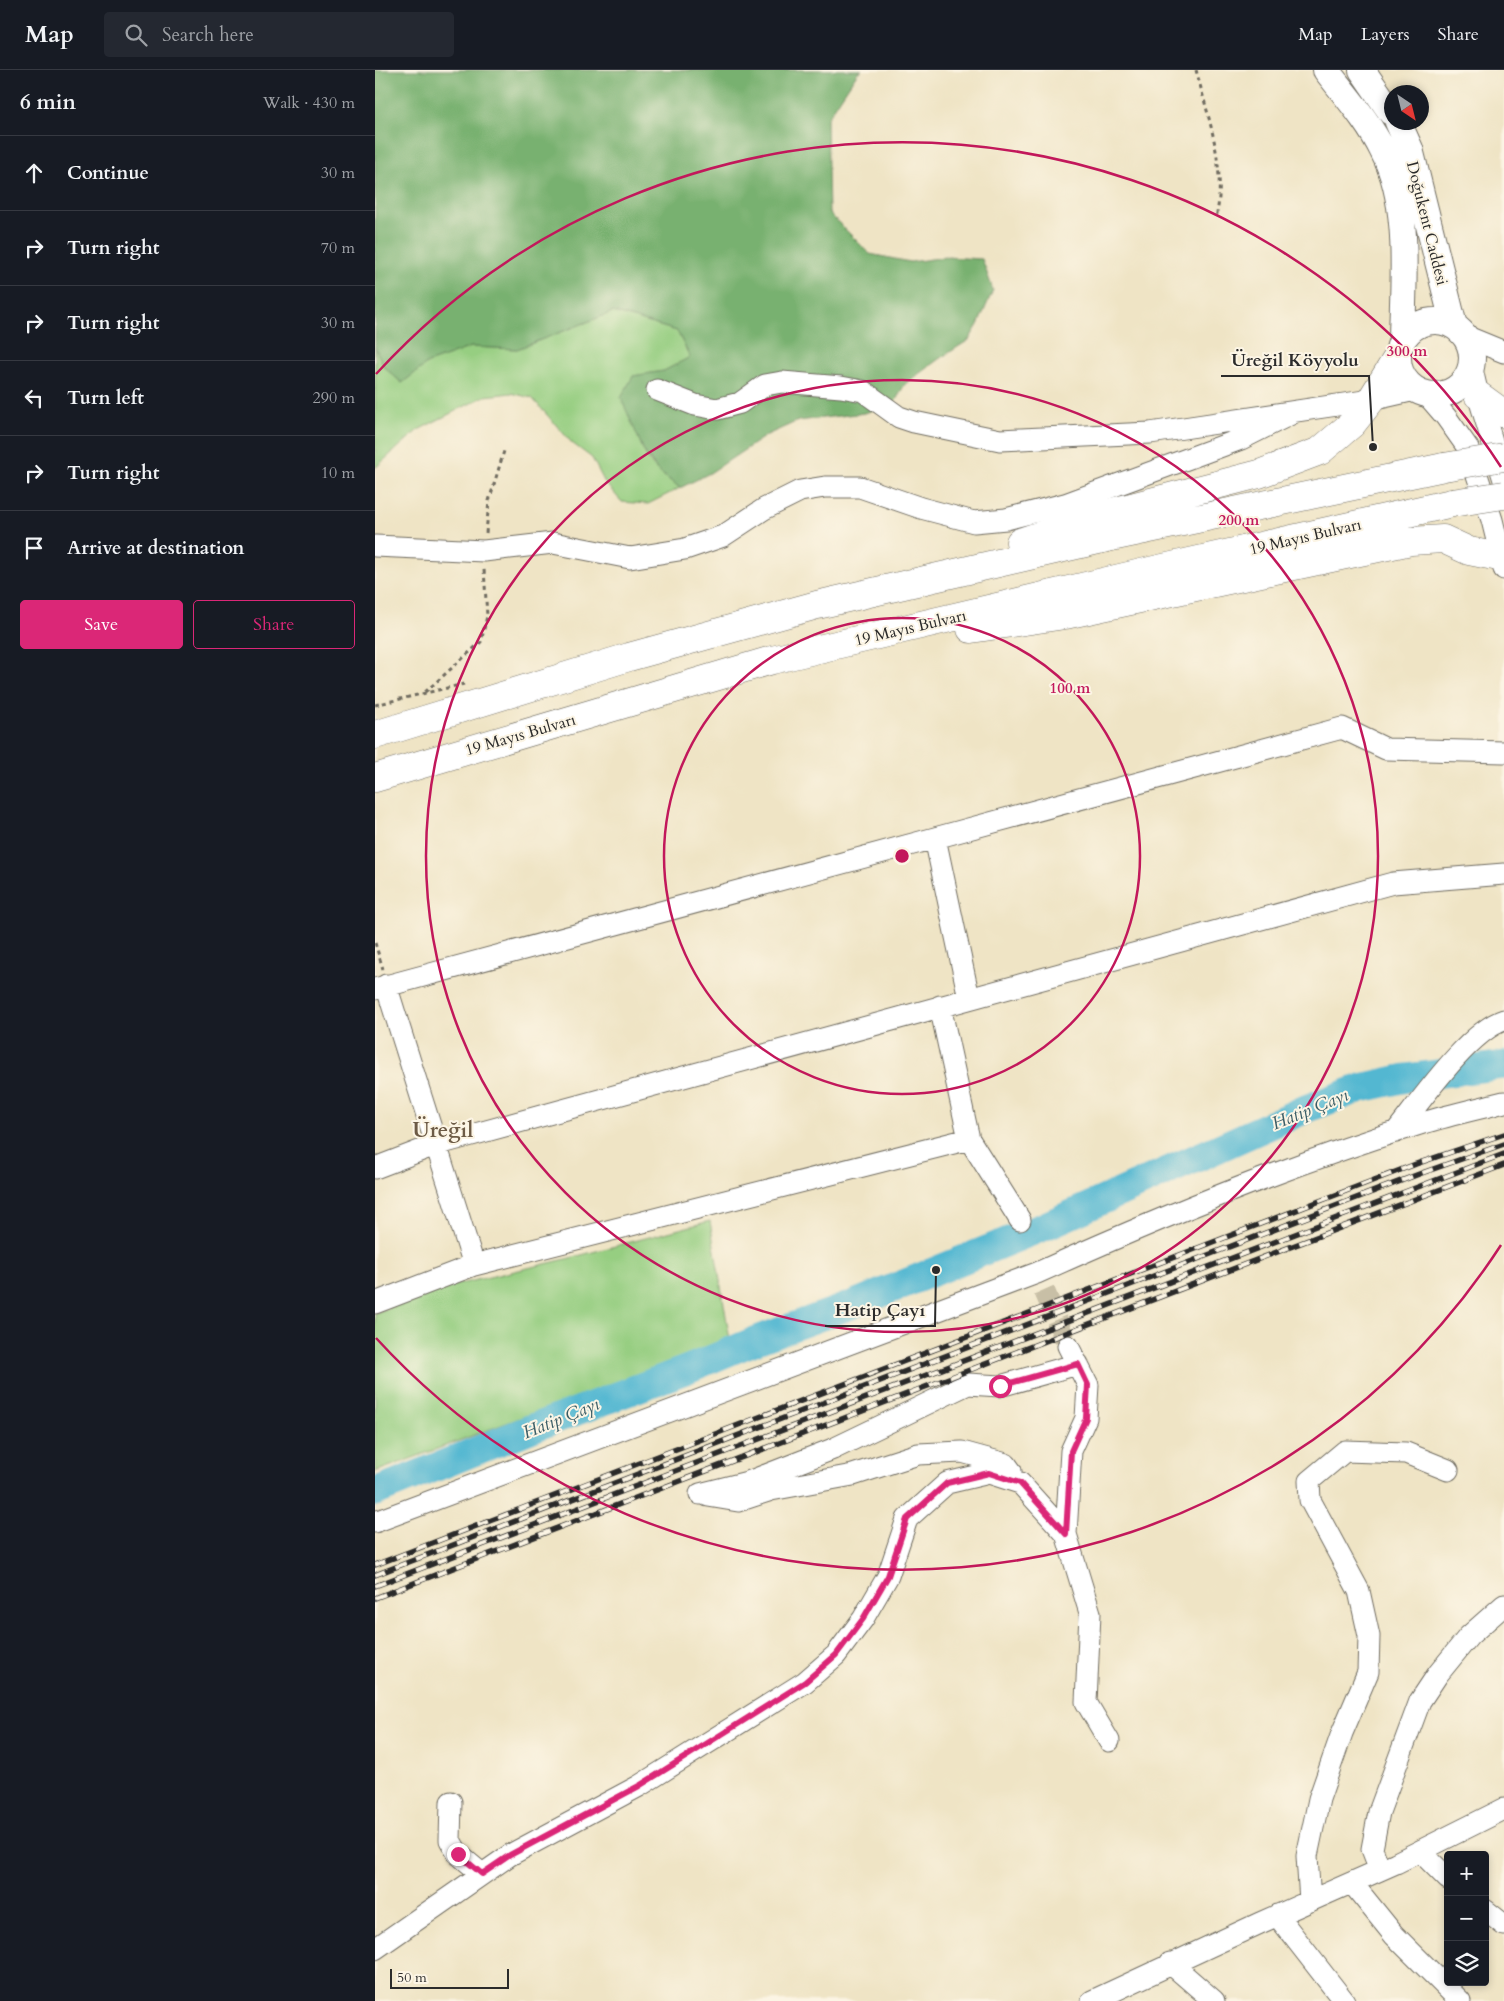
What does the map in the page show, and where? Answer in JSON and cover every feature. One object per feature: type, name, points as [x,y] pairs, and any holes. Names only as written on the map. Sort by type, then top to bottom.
[{"type":"highway","points":[[375,735],[629,657],[817,605],[990,553],[1104,514],[1259,474],[1320,451],[1353,424],[1371,400],[1400,348]]},
{"type":"highway","points":[[1478,395],[1504,414]]},
{"type":"highway","points":[[817,605],[1111,537],[1443,467],[1504,457]]},
{"type":"highway","name":"19 Mayıs Bulvarı","points":[[375,778],[772,660],[1141,573],[1452,503],[1504,495]]},
{"type":"highway","points":[[772,660],[1065,615],[1411,541],[1443,540],[1503,562]]},
{"type":"highway","points":[[375,730],[404,726]]},
{"type":"main road","name":"Doğukent Caddesi","points":[[1326,70],[1384,151],[1395,180],[1401,213],[1403,266],[1400,348]]},
{"type":"main road","points":[[1362,70],[1384,102]]},
{"type":"main road","name":"Doğukent Caddesi","points":[[1401,130],[1410,149],[1459,331]]},
{"type":"main road","points":[[1443,321],[1459,331],[1471,350],[1471,365],[1467,376],[1460,385],[1450,392],[1439,395],[1421,392],[1405,382],[1399,370],[1400,348],[1410,330],[1425,322],[1443,321]]},
{"type":"street","points":[[1459,331],[1504,352]]},
{"type":"street","points":[[1471,365],[1478,395],[1504,480]]},
{"type":"street","points":[[657,390],[695,405],[717,409],[739,403],[765,384],[782,382],[841,387],[863,391],[899,417],[913,422],[1000,440],[1150,432],[1421,392],[1446,416],[1468,448],[1492,520],[1503,562]]},
{"type":"street","points":[[375,546],[484,551],[553,543],[630,558],[685,549],[723,536],[764,508],[800,491],[825,487],[860,486],[921,508],[974,522],[1006,520],[1065,504],[1232,442],[1297,411]]},
{"type":"street","points":[[474,1265],[382,983],[935,838],[1342,728],[1386,749],[1504,752]]},
{"type":"street","points":[[935,838],[969,998]]},
{"type":"street","points":[[375,1168],[435,1145],[1393,883],[1504,874]]},
{"type":"street","points":[[940,1006],[969,1138],[1020,1220]]},
{"type":"street","points":[[1396,1132],[1467,1045],[1495,1023],[1504,1020]]},
{"type":"street","points":[[375,1522],[1041,1282],[1133,1230],[1266,1177],[1396,1132],[1504,1102]]},
{"type":"street","points":[[375,1303],[474,1265],[969,1138]]},
{"type":"street","points":[[1066,1534],[1020,1483],[1006,1464],[962,1452],[918,1454],[853,1474],[771,1490],[738,1501],[700,1494],[748,1482],[833,1449],[968,1384],[1000,1386],[1073,1355],[1088,1385],[1086,1418],[1071,1451],[1066,1534],[1090,1613],[1086,1702],[1109,1741]]},
{"type":"street","points":[[1310,1901],[1307,1856],[1319,1799],[1342,1733],[1368,1672],[1369,1636],[1359,1591],[1311,1500],[1309,1481],[1345,1451],[1406,1453],[1448,1470]]},
{"type":"street","points":[[375,1949],[510,1855],[639,1786],[805,1682],[836,1655],[863,1619],[888,1576],[907,1519],[947,1483],[989,1473],[1020,1483]]},
{"type":"street","points":[[1380,1870],[1372,1849],[1379,1812],[1420,1701],[1438,1674],[1469,1636],[1504,1605]]},
{"type":"street","points":[[451,1802],[449,1840],[458,1854],[482,1874]]},
{"type":"street","points":[[1092,2001],[1277,1915],[1420,1852],[1504,1810]]},
{"type":"street","points":[[1420,1852],[1444,1875]]},
{"type":"street","points":[[1352,1883],[1394,1935],[1461,2001]]},
{"type":"street","points":[[1489,1913],[1504,1925]]},
{"type":"street","points":[[1277,1915],[1344,2001]]},
{"type":"street","points":[[1170,1964],[1214,2001]]},
{"type":"path","points":[[1195,70],[1214,138],[1220,201],[1216,218]]},
{"type":"path","points":[[423,693],[481,642],[487,616],[483,580],[489,501],[504,451]]},
{"type":"path","points":[[375,943],[382,983]]},
{"type":"green space","points":[[375,70],[862,70],[858,72],[827,119],[829,213],[870,254],[910,262],[946,257],[982,259],[993,290],[978,325],[969,340],[905,384],[895,402],[865,413],[798,421],[767,435],[710,473],[680,488],[658,471],[644,451],[621,398],[633,376],[664,371],[690,357],[677,331],[613,312],[517,349],[471,347],[428,363],[402,383],[384,367],[375,347]]},
{"type":"green space","points":[[613,312],[677,331],[690,357],[664,371],[633,376],[634,414],[643,450],[658,471],[680,488],[648,504],[622,502],[605,483],[592,458],[572,443],[532,398],[511,393],[485,396],[418,430],[375,468],[375,347],[384,367],[402,383],[428,363],[471,347],[517,349]]},
{"type":"green space","points":[[710,1221],[730,1340],[375,1472],[375,1313],[434,1290],[566,1259]]},
{"type":"waterway","name":"Hatip Çayı","points":[[375,1492],[530,1429],[857,1303],[1043,1227],[1308,1108],[1361,1088],[1406,1078],[1504,1065]]},
{"type":"tunnel","points":[[1044,1290],[1068,1346]]},
{"type":"railway","points":[[375,1565],[1416,1164],[1504,1134]]},
{"type":"railway","points":[[375,1575],[1419,1174],[1504,1144]]},
{"type":"railway","points":[[375,1586],[1504,1154]]},
{"type":"railway","points":[[375,1598],[1504,1165]]},
{"type":"place","name":"Üreğil Köyyolu","points":[[1373,447]]},
{"type":"place","name":"Hatip Çayı","points":[[936,1270]]},
{"type":"district","name":"Üreğil","points":[[443,1130]]},
{"type":"route","points":[[458,1854],[482,1874],[510,1855],[639,1786],[805,1682],[836,1655],[863,1619],[888,1576],[907,1519],[947,1483],[989,1473],[1020,1483],[1066,1534],[1071,1451],[1086,1418],[1088,1385],[1078,1364],[1000,1386]]}]
